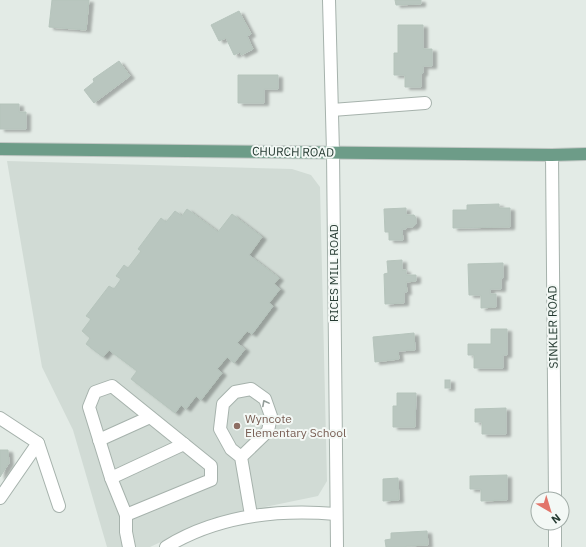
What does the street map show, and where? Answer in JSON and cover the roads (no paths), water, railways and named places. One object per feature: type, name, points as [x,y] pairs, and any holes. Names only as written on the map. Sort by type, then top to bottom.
[{"type":"main road","name":"CHURCH ROAD","points":[[0,149],[552,155],[586,154]]},
{"type":"street","name":"RICES MILL ROAD","points":[[329,0],[333,152],[337,547]]},
{"type":"street","points":[[332,110],[425,103]]},
{"type":"street","name":"SINKLER ROAD","points":[[552,155],[555,491]]},
{"type":"street","points":[[126,515],[211,480],[211,466],[112,386],[95,392],[88,407],[111,478],[126,515],[126,532],[130,547]]},
{"type":"street","points":[[241,457],[268,431],[271,416],[265,399],[251,389],[235,392],[223,404],[220,429],[232,449],[241,457],[251,516]]},
{"type":"street","points":[[99,440],[150,417]]},
{"type":"street","points":[[0,418],[38,443],[59,506]]},
{"type":"street","points":[[0,498],[38,443]]},
{"type":"street","points":[[111,478],[184,444]]},
{"type":"street","points":[[166,547],[204,529],[251,516],[288,512],[336,514]]},
{"type":"street","points":[[555,531],[555,547]]},
{"type":"place","name":"Wyncote Elementary School","points":[[237,426]]}]
